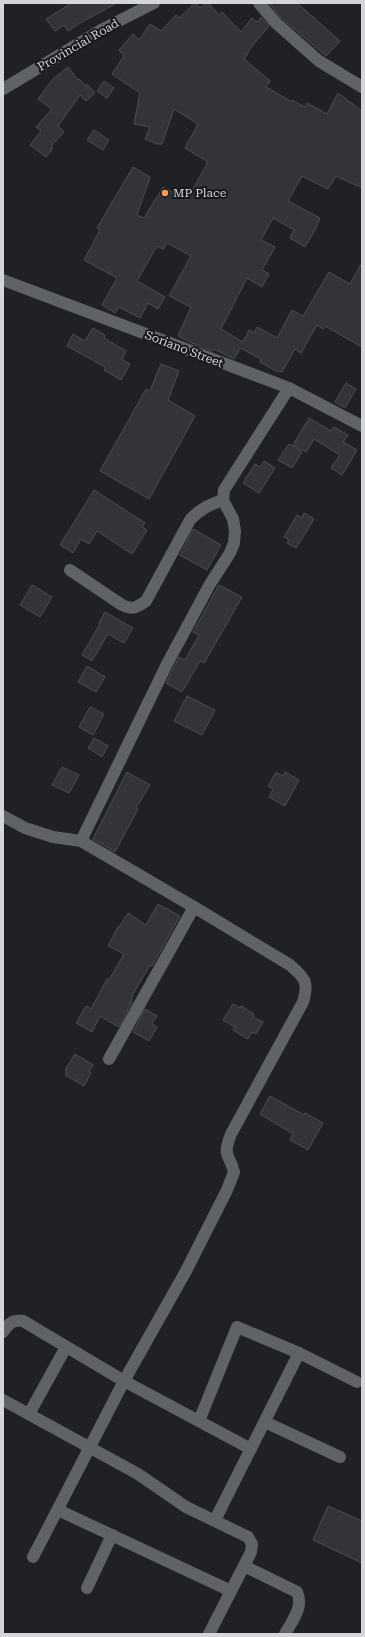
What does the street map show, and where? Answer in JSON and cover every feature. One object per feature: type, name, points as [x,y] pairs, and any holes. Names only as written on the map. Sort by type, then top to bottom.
[{"type":"street","name":"Provincial Road","points":[[3,89],[103,29],[154,3]]},
{"type":"street","points":[[259,3],[276,23],[319,61],[362,87]]},
{"type":"street","name":"Soriano Street","points":[[3,280],[289,388],[362,426]]},
{"type":"street","points":[[82,841],[166,664],[210,584],[230,553],[234,543],[235,531],[233,519],[223,500],[224,490],[289,388]]},
{"type":"street","points":[[70,570],[122,605],[130,608],[137,608],[146,601],[190,520],[198,511],[206,506],[223,500]]},
{"type":"street","points":[[3,816],[25,828],[53,836],[82,841],[290,965],[300,973],[306,981],[306,992],[303,1002],[231,1134],[226,1149],[226,1155],[234,1172],[227,1190],[186,1271],[124,1381],[33,1557]]},
{"type":"street","points":[[109,1059],[194,908]]},
{"type":"street","points":[[3,1332],[10,1322],[16,1320],[23,1321],[124,1381],[251,1449]]},
{"type":"street","points":[[199,1421],[237,1327],[299,1353],[357,1382]]},
{"type":"street","points":[[29,1414],[66,1347]]},
{"type":"street","points":[[215,1520],[299,1353]]},
{"type":"street","points":[[3,1400],[138,1474],[186,1507],[248,1537],[252,1544],[251,1552],[209,1634]]},
{"type":"street","points":[[264,1422],[340,1458]]},
{"type":"street","points":[[58,1510],[231,1591]]},
{"type":"street","points":[[87,1588],[112,1535]]},
{"type":"street","points":[[244,1566],[297,1592],[301,1600],[299,1608],[285,1634]]},
{"type":"building","points":[[72,3],[117,3],[68,31],[64,25],[55,31],[46,19]]},
{"type":"building","points":[[195,3],[200,8],[208,3],[219,15],[222,12],[241,32],[252,18],[257,22],[261,17],[269,26],[252,46],[244,59],[270,81],[266,87],[292,102],[292,100],[305,107],[307,103],[327,114],[338,93],[362,111],[362,188],[336,176],[328,189],[302,176],[288,201],[320,218],[315,230],[305,247],[290,238],[294,230],[273,218],[261,240],[275,247],[262,270],[269,274],[262,287],[247,278],[221,329],[243,342],[249,330],[254,333],[257,327],[277,338],[292,310],[303,316],[329,272],[350,284],[362,263],[362,347],[325,326],[323,329],[317,325],[301,353],[295,349],[282,372],[278,372],[260,362],[261,359],[240,348],[234,359],[214,349],[212,351],[178,336],[191,307],[169,296],[191,256],[167,243],[163,249],[157,246],[137,281],[165,297],[158,309],[148,303],[140,318],[119,307],[115,313],[102,305],[117,278],[84,260],[100,230],[97,228],[133,167],[150,177],[137,215],[144,218],[163,187],[187,200],[208,162],[185,148],[198,124],[174,109],[162,144],[157,144],[145,139],[150,127],[134,124],[140,93],[112,74],[124,56],[119,50],[133,34],[139,40],[150,24],[161,31],[176,15],[179,18]]},
{"type":"building","points":[[269,3],[297,3],[340,41],[326,56],[281,18]]},
{"type":"building","points":[[68,67],[78,80],[79,79],[86,86],[87,84],[95,93],[86,101],[80,95],[58,126],[64,132],[51,146],[53,148],[46,157],[30,145],[41,131],[36,127],[52,109],[38,99],[53,79]]},
{"type":"building","points":[[104,81],[114,88],[107,98],[97,91]]},
{"type":"building","points":[[94,130],[109,140],[103,150],[87,140]]},
{"type":"building","points":[[93,328],[105,335],[104,338],[126,351],[122,360],[130,364],[121,380],[104,370],[105,367],[67,346],[73,334],[85,341]]},
{"type":"building","points":[[161,364],[179,371],[168,400],[195,416],[149,499],[100,471],[146,389],[150,391]]},
{"type":"building","points":[[346,383],[356,389],[345,408],[335,402]]},
{"type":"building","points":[[309,418],[331,431],[334,427],[348,435],[343,442],[357,450],[342,475],[331,468],[340,455],[314,439],[306,452],[293,445]]},
{"type":"building","points":[[289,444],[302,452],[292,468],[278,460]]},
{"type":"building","points":[[264,461],[275,468],[259,493],[243,483],[255,464],[260,467]]},
{"type":"building","points":[[94,490],[145,523],[142,527],[147,530],[132,554],[97,531],[89,544],[81,539],[73,553],[60,545]]},
{"type":"building","points":[[304,513],[314,519],[296,548],[287,543],[289,540],[284,537],[297,515],[302,518]]},
{"type":"building","points":[[193,529],[221,545],[207,570],[180,555]]},
{"type":"building","points":[[32,585],[52,597],[40,617],[20,605]]},
{"type":"building","points":[[219,585],[242,597],[204,663],[200,661],[182,692],[166,683],[179,657],[185,660],[199,635],[193,632]]},
{"type":"building","points":[[105,612],[133,628],[124,643],[108,634],[92,661],[82,655],[100,624],[99,623]]},
{"type":"building","points":[[87,666],[105,677],[96,692],[78,682]]},
{"type":"building","points":[[187,696],[215,710],[202,735],[174,721]]},
{"type":"building","points":[[90,707],[104,714],[93,735],[79,727]]},
{"type":"building","points":[[94,738],[108,746],[102,757],[88,748]]},
{"type":"building","points":[[62,767],[79,775],[69,793],[52,785]]},
{"type":"building","points":[[127,772],[150,785],[136,808],[138,809],[115,852],[93,839]]},
{"type":"building","points":[[276,772],[283,776],[285,772],[299,780],[285,806],[269,797],[273,789],[268,786]]},
{"type":"building","points":[[158,904],[180,916],[152,966],[150,965],[133,994],[132,1002],[119,1027],[100,1016],[92,1032],[76,1023],[86,1006],[91,1009],[107,979],[109,980],[124,954],[108,946],[118,927],[128,913],[146,925]]},
{"type":"building","points":[[233,1004],[240,1008],[241,1006],[254,1014],[253,1017],[263,1022],[256,1034],[252,1032],[248,1039],[233,1030],[235,1027],[223,1020]]},
{"type":"building","points":[[145,1009],[157,1016],[152,1024],[157,1027],[149,1041],[133,1032]]},
{"type":"building","points":[[75,1054],[93,1065],[89,1071],[91,1073],[84,1086],[65,1075],[67,1071],[65,1070]]},
{"type":"building","points":[[270,1096],[304,1115],[305,1113],[323,1123],[308,1150],[290,1140],[293,1134],[260,1114]]},
{"type":"building","points":[[328,1506],[362,1521],[362,1563],[313,1540]]},
{"type":"place","name":"MP Place","points":[[165,193]]}]
